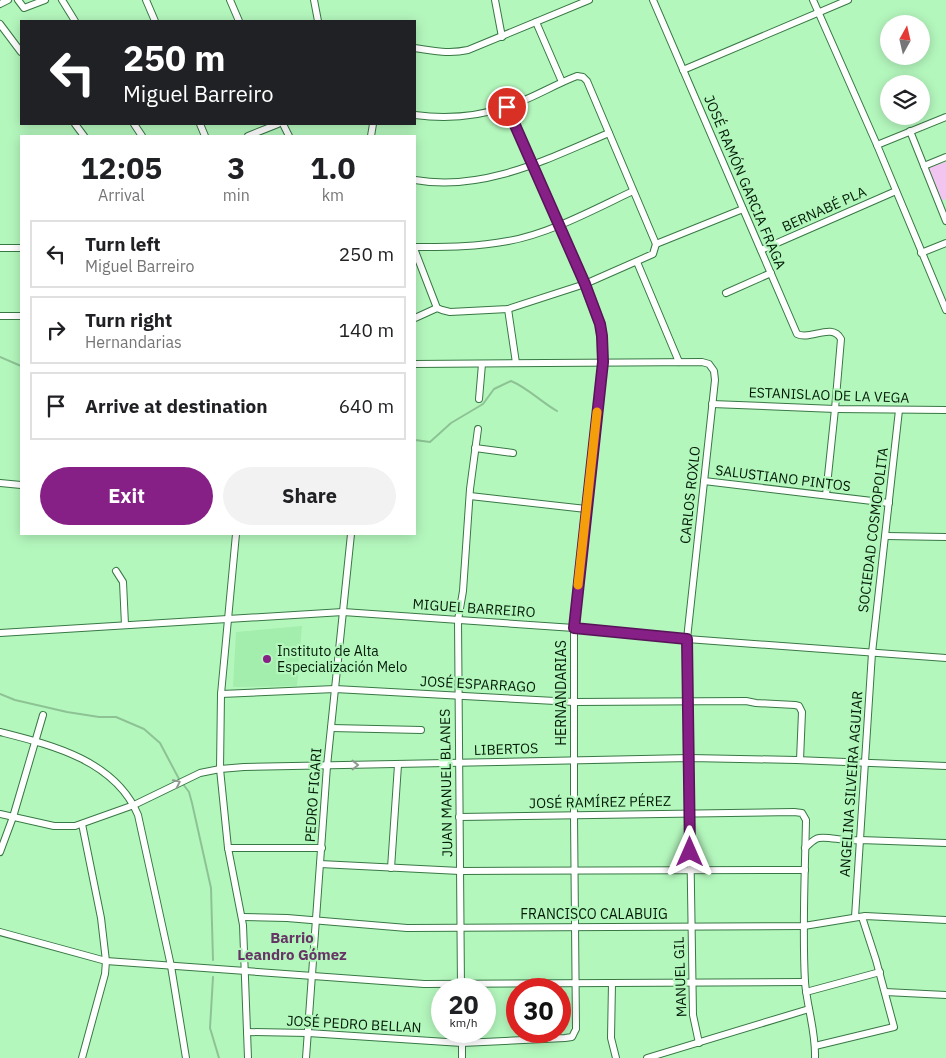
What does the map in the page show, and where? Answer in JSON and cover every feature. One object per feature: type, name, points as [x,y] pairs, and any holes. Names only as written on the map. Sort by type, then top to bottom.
[{"type":"street","points":[[0,4],[8,0]]},
{"type":"street","points":[[18,0],[24,8],[45,0]]},
{"type":"street","points":[[62,0],[74,20]]},
{"type":"street","points":[[146,0],[155,20]]},
{"type":"street","points":[[230,0],[239,20]]},
{"type":"street","points":[[314,0],[318,20]]},
{"type":"street","points":[[495,0],[502,37]]},
{"type":"street","points":[[416,48],[455,53],[468,50],[589,0]]},
{"type":"street","name":"JOSÉ RAMÓN GARCIA FRAGA","points":[[653,0],[797,334],[804,336],[831,332],[838,335],[841,344],[835,408]]},
{"type":"street","points":[[812,0],[877,145],[946,310]]},
{"type":"street","points":[[683,70],[848,0]]},
{"type":"street","points":[[536,22],[562,82]]},
{"type":"street","points":[[0,24],[20,51]]},
{"type":"street","points":[[416,115],[440,118],[462,117],[507,107],[577,76],[583,77],[656,244],[653,254],[637,262],[585,284],[508,309],[450,312],[437,308],[416,318]]},
{"type":"street","name":"HERNANDARIAS","points":[[507,107],[585,284],[600,324],[602,336],[603,362],[574,628],[576,1029]]},
{"type":"street","points":[[877,145],[946,117]]},
{"type":"street","points":[[250,135],[276,125]]},
{"type":"street","points":[[910,131],[943,205],[946,221]]},
{"type":"street","points":[[416,180],[445,184],[466,182],[510,173],[609,134]]},
{"type":"street","points":[[924,166],[946,157]]},
{"type":"street","points":[[416,247],[465,247],[509,241],[559,226],[633,191]]},
{"type":"street","name":"BERNABÉ PLA","points":[[761,250],[896,192]]},
{"type":"street","points":[[656,244],[743,209]]},
{"type":"street","points":[[921,253],[946,243]]},
{"type":"street","points":[[0,248],[20,248]]},
{"type":"street","points":[[416,255],[437,308]]},
{"type":"street","points":[[416,364],[679,362],[637,262]]},
{"type":"street","points":[[416,273],[422,270]]},
{"type":"street","points":[[726,293],[771,273]]},
{"type":"street","points":[[508,309],[516,364]]},
{"type":"street","points":[[0,316],[20,316]]},
{"type":"street","name":"CARLOS ROXLO","points":[[679,362],[702,362],[709,364],[714,371],[687,639]]},
{"type":"street","points":[[479,399],[482,364]]},
{"type":"street","name":"ESTANISLAO DE LA VEGA","points":[[712,404],[946,410]]},
{"type":"street","points":[[826,495],[835,408]]},
{"type":"street","name":"SOCIEDAD COSMOPOLITA","points":[[872,653],[900,410]]},
{"type":"street","name":"JUAN MANUEL BLANES","points":[[460,978],[458,620],[466,569],[470,496],[478,429]]},
{"type":"street","points":[[476,448],[513,453]]},
{"type":"street","name":"SALUSTIANO PINTOS","points":[[704,481],[889,503]]},
{"type":"street","points":[[0,483],[20,485]]},
{"type":"street","points":[[470,496],[586,509]]},
{"type":"street","points":[[236,535],[221,694],[220,769],[228,848],[242,917],[248,1058]]},
{"type":"street","name":"PEDRO FIGARI","points":[[306,1058],[327,766],[351,535]]},
{"type":"street","points":[[886,536],[946,537]]},
{"type":"street","points":[[116,571],[123,582],[125,625]]},
{"type":"street","name":"MIGUEL BARREIRO","points":[[0,633],[343,612],[574,628],[687,639],[946,658]]},
{"type":"street","name":"MANUEL GIL","points":[[687,639],[691,928],[694,1024],[699,1043]]},
{"type":"street","name":"ANGELINA SILVEIRA AGUIAR","points":[[815,1046],[894,1027],[880,972],[859,917],[860,840],[872,653]]},
{"type":"street","name":"JOSÉ ESPARRAGO","points":[[221,694],[335,689],[574,702],[746,701],[799,706],[802,712],[800,760]]},
{"type":"street","points":[[0,852],[13,817],[43,715]]},
{"type":"street","points":[[331,728],[421,730]]},
{"type":"street","points":[[0,732],[35,741],[71,754],[107,775],[134,805],[138,814],[171,966],[186,1058]]},
{"type":"street","name":"LIBERTOS","points":[[0,814],[54,826],[64,827],[82,824],[134,805],[200,773],[220,769],[690,758],[946,766]]},
{"type":"street","points":[[392,868],[398,765]]},
{"type":"street","name":"JOSÉ RAMÍREZ PÉREZ","points":[[459,817],[794,812],[802,813],[806,820],[806,848]]},
{"type":"street","points":[[82,824],[101,918],[106,961],[105,974],[82,1058]]},
{"type":"street","points":[[815,1058],[815,1046],[805,982],[806,848],[814,840],[820,838],[851,841],[946,843]]},
{"type":"street","points":[[228,848],[322,848]]},
{"type":"street","points":[[320,864],[460,871],[805,870]]},
{"type":"street","name":"FRANCISCO CALABUIG","points":[[242,917],[316,920],[407,928],[804,926],[859,917],[946,920]]},
{"type":"street","points":[[0,932],[106,961],[431,984]]},
{"type":"street","points":[[806,992],[880,972]]},
{"type":"street","points":[[496,985],[576,982],[693,984],[805,982]]},
{"type":"street","points":[[612,983],[611,1038],[616,1058]]},
{"type":"street","points":[[885,992],[946,996]]},
{"type":"street","points":[[648,1058],[809,1009]]},
{"type":"street","name":"JOSÉ PEDRO BELLAN","points":[[496,1041],[565,1038],[572,1036],[576,1029]]},
{"type":"street","name":"JOSÉ PEDRO BELLAN","points":[[247,1032],[308,1033],[431,1041]]},
{"type":"street","points":[[462,1043],[462,1058]]},
{"type":"shaded area","points":[[946,162],[946,199],[941,201],[928,167]]},
{"type":"shaded area","name":"Instituto de Alta Especialización Melo","points":[[302,626],[297,686],[233,687],[236,632]]},
{"type":"waterway","points":[[0,357],[20,366]]},
{"type":"waterway","points":[[416,440],[430,442],[451,423],[483,404],[494,389],[511,381],[523,387],[557,411]]},
{"type":"waterway","points":[[0,694],[15,700],[67,712],[99,717],[116,717],[144,729],[160,743],[179,779]]},
{"type":"waterway","points":[[183,784],[189,792],[192,803],[211,888],[213,960]]},
{"type":"waterway","points":[[213,977],[210,1028],[219,1058]]},
{"type":"slow traffic","points":[[578,585],[597,412]]},
{"type":"place","name":"Instituto de Alta Especialización Melo","points":[[267,659]]},
{"type":"district","name":"Barrio Leandro Gómez","points":[[292,946]]},
{"type":"route","points":[[507,107],[585,284],[600,324],[602,336],[603,362],[574,628],[687,639],[690,852]]}]
